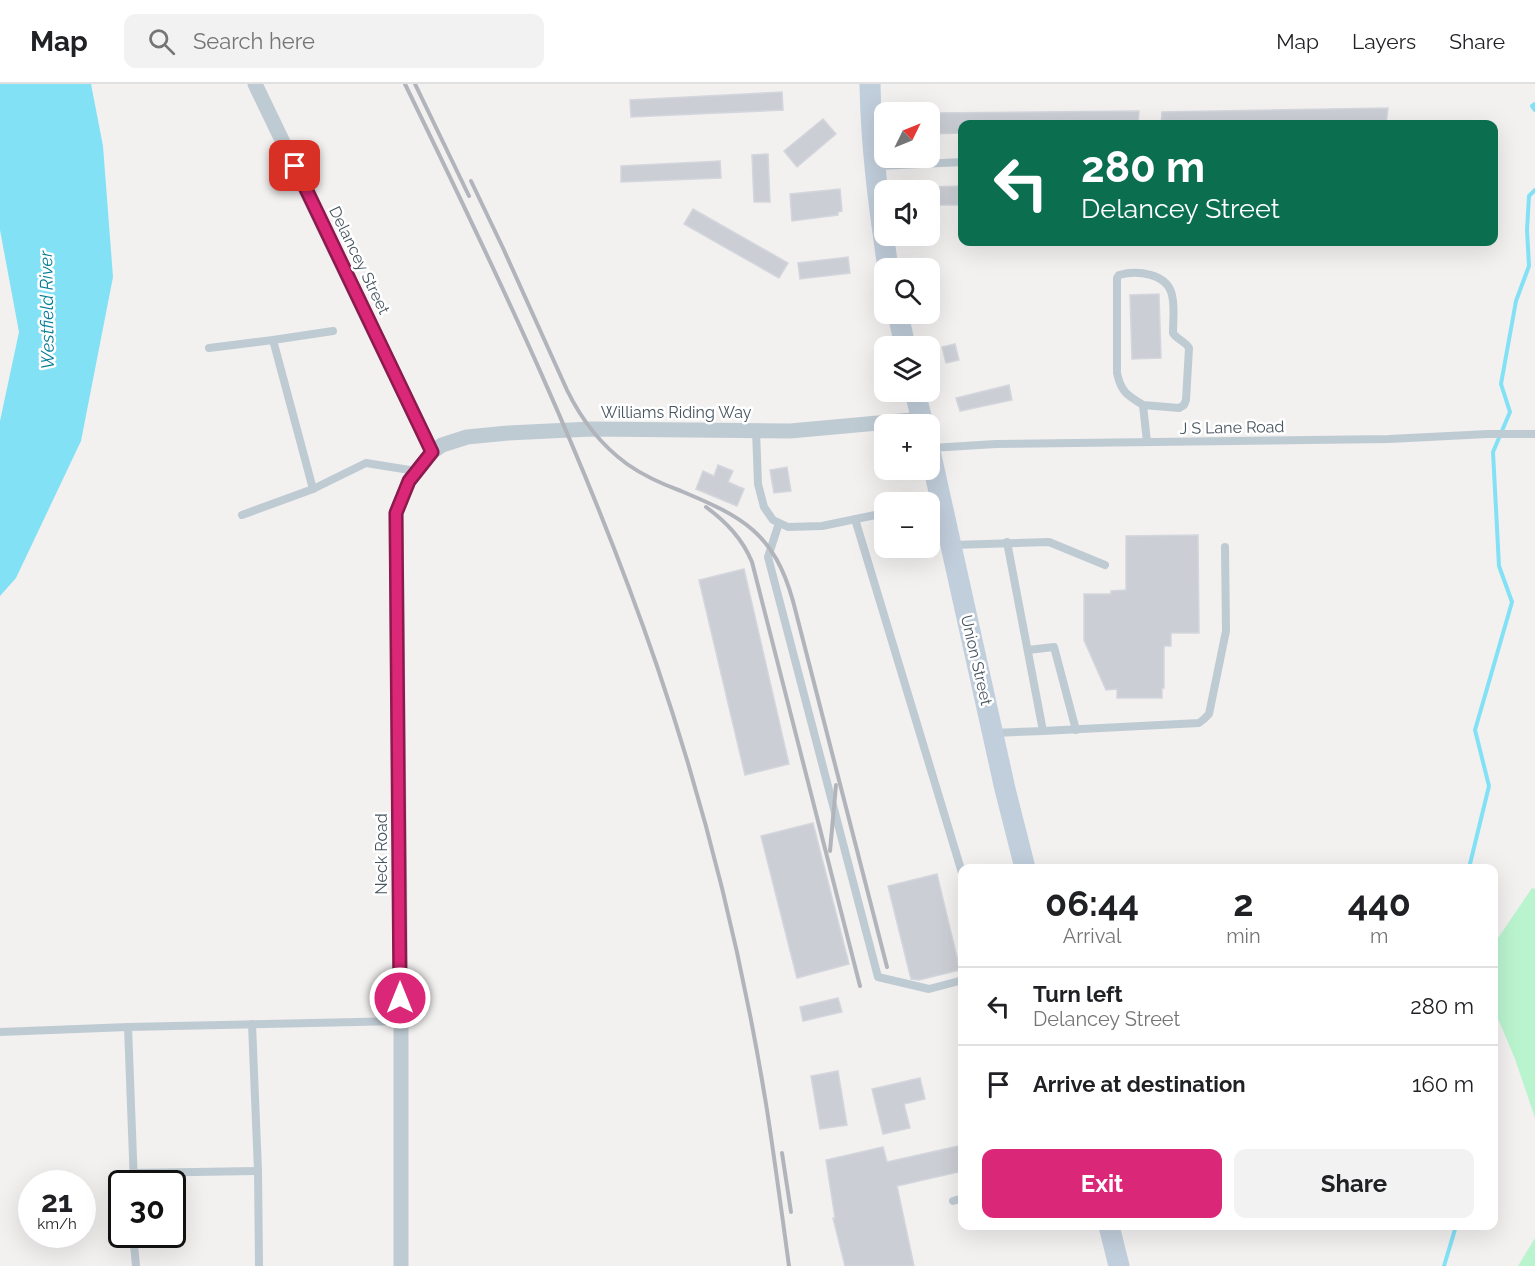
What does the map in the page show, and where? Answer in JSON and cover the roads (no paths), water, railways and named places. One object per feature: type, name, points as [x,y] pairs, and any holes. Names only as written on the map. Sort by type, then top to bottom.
[{"type":"main road","points":[[870,84],[874,148]]},
{"type":"main road","points":[[876,168],[887,258]]},
{"type":"main road","name":"Union Street","points":[[940,517],[950,545],[1024,864]]},
{"type":"main road","points":[[1110,1230],[1119,1266]]},
{"type":"street","name":"Delancey Street","points":[[255,84],[432,452]]},
{"type":"street","name":"Williams Riding Way","points":[[432,452],[467,437],[508,433],[591,429],[790,430],[874,425]]},
{"type":"street","name":"Neck Road","points":[[401,1266],[396,513],[409,481],[432,452]]},
{"type":"lane","points":[[940,163],[958,162]]},
{"type":"lane","points":[[1123,273],[1151,275],[1168,285],[1173,300],[1173,333],[1189,348],[1184,405],[1179,408],[1143,405],[1124,393],[1117,373],[1117,278],[1123,273]]},
{"type":"lane","points":[[209,348],[333,331]]},
{"type":"lane","points":[[273,340],[313,489]]},
{"type":"lane","points":[[1143,405],[1147,442]]},
{"type":"lane","points":[[756,430],[758,484],[764,507],[773,520],[788,527],[822,526],[874,515]]},
{"type":"lane","name":"J S Lane Road","points":[[940,448],[996,444],[1389,439],[1535,434]]},
{"type":"lane","points":[[242,515],[313,489],[366,464],[416,471]]},
{"type":"lane","points":[[855,519],[959,864]]},
{"type":"lane","points":[[779,523],[768,557],[878,977],[929,989],[958,981]]},
{"type":"lane","points":[[1007,542],[1043,731]]},
{"type":"lane","points":[[950,545],[1049,542],[1105,565]]},
{"type":"lane","points":[[993,733],[1199,723],[1209,714],[1226,631],[1226,548]]},
{"type":"lane","points":[[1028,650],[1054,647],[1076,730]]},
{"type":"lane","points":[[0,1032],[401,1021]]},
{"type":"lane","points":[[252,1024],[260,1266]]},
{"type":"lane","points":[[128,1027],[134,1170]]},
{"type":"lane","points":[[186,1172],[258,1171]]},
{"type":"lane","points":[[953,1201],[958,1200]]},
{"type":"lane","points":[[134,1248],[136,1266]]},
{"type":"water","name":"Westfield River","points":[[0,84],[91,84],[103,146],[113,277],[81,441],[16,578],[0,596],[0,421],[19,332],[0,230]]},
{"type":"waterway","points":[[1535,104],[1532,106],[1535,110]]},
{"type":"waterway","points":[[1470,864],[1489,786],[1475,730],[1512,602],[1499,566],[1493,452],[1510,412],[1501,384],[1516,301],[1529,266],[1527,230],[1529,196],[1535,190]]},
{"type":"waterway","points":[[1444,1266],[1455,1230]]},
{"type":"railway","points":[[405,84],[474,227],[571,443],[630,591],[675,720],[707,830],[747,998],[767,1110],[789,1266]]},
{"type":"railway","points":[[415,84],[469,196]]},
{"type":"railway","points":[[471,181],[567,390],[592,431],[618,457],[640,472],[739,519],[766,543],[776,559],[793,601],[887,967]]},
{"type":"railway","points":[[706,507],[733,531],[752,562],[860,986]]},
{"type":"railway","points":[[830,851],[836,785]]},
{"type":"railway","points":[[782,1153],[791,1212]]}]
